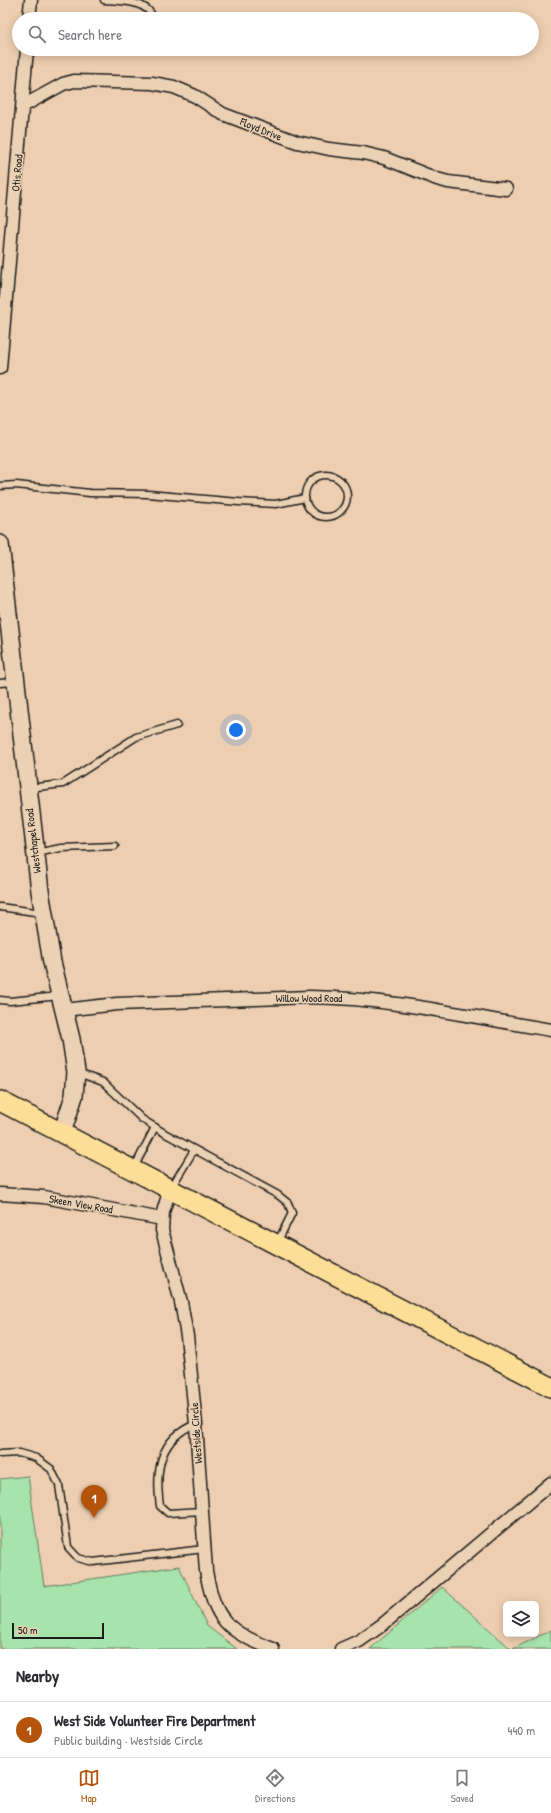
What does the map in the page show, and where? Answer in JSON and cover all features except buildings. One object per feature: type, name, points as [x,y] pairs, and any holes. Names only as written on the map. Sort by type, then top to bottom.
[{"type":"main road","points":[[0,1101],[551,1387]]},
{"type":"street","points":[[30,12],[31,0]]},
{"type":"street","name":"Otis Road","points":[[0,368],[27,56]]},
{"type":"street","name":"Floyd Drive","points":[[23,106],[56,87],[74,81],[163,84],[185,90],[223,114],[296,142],[377,156],[437,179],[506,189]]},
{"type":"street","name":"Westchapel Road","points":[[0,544],[8,683],[27,788],[34,853],[43,913],[71,1039],[76,1072],[74,1096],[62,1133]]},
{"type":"street","name":"Willow Wood Road","points":[[63,1003],[117,1004],[310,996],[341,997],[374,1000],[551,1030]]},
{"type":"street","name":"Westside Circle","points":[[170,1189],[164,1205],[162,1219],[164,1242],[181,1302],[188,1336],[196,1424],[204,1549],[210,1592],[216,1609],[224,1621],[236,1632],[252,1641],[273,1649]]},
{"type":"street","name":"Skeen View Road","points":[[0,1194],[50,1198],[162,1219]]},
{"type":"street","points":[[341,1649],[359,1641],[382,1625],[551,1483]]},
{"type":"lane","points":[[104,0],[134,2],[149,12]]},
{"type":"lane","points":[[324,475],[330,475],[342,482],[347,494],[343,508],[338,513],[324,517],[311,511],[305,498],[308,485],[312,480],[324,475]]},
{"type":"lane","points":[[0,486],[16,485],[90,493],[148,494],[246,503],[276,504],[305,498]]},
{"type":"lane","points":[[27,788],[63,784],[136,737],[177,725]]},
{"type":"lane","points":[[34,853],[61,848],[115,846]]},
{"type":"lane","points":[[0,907],[43,913]]},
{"type":"lane","points":[[0,1000],[63,1003]]},
{"type":"lane","points":[[76,1072],[103,1082],[142,1119],[194,1150],[278,1195],[288,1203],[292,1213],[276,1244]]},
{"type":"lane","points":[[133,1170],[155,1127]]},
{"type":"lane","points":[[170,1189],[194,1150]]},
{"type":"lane","points":[[196,1424],[183,1429],[169,1443],[158,1469],[158,1493],[160,1506],[168,1512],[202,1511]]},
{"type":"lane","points":[[0,1454],[19,1453],[36,1458],[52,1469],[59,1485],[68,1547],[78,1558],[93,1562],[204,1549]]},
{"type":"green space","points":[[28,1476],[44,1586],[179,1566],[207,1626],[237,1649],[0,1649],[0,1479]]},
{"type":"green space","points":[[442,1587],[511,1649],[370,1649]]},
{"type":"green space","points":[[551,1630],[551,1649],[513,1649],[539,1637]]},
{"type":"place","name":"West Side Volunteer Fire Department","points":[[94,1518]]}]
